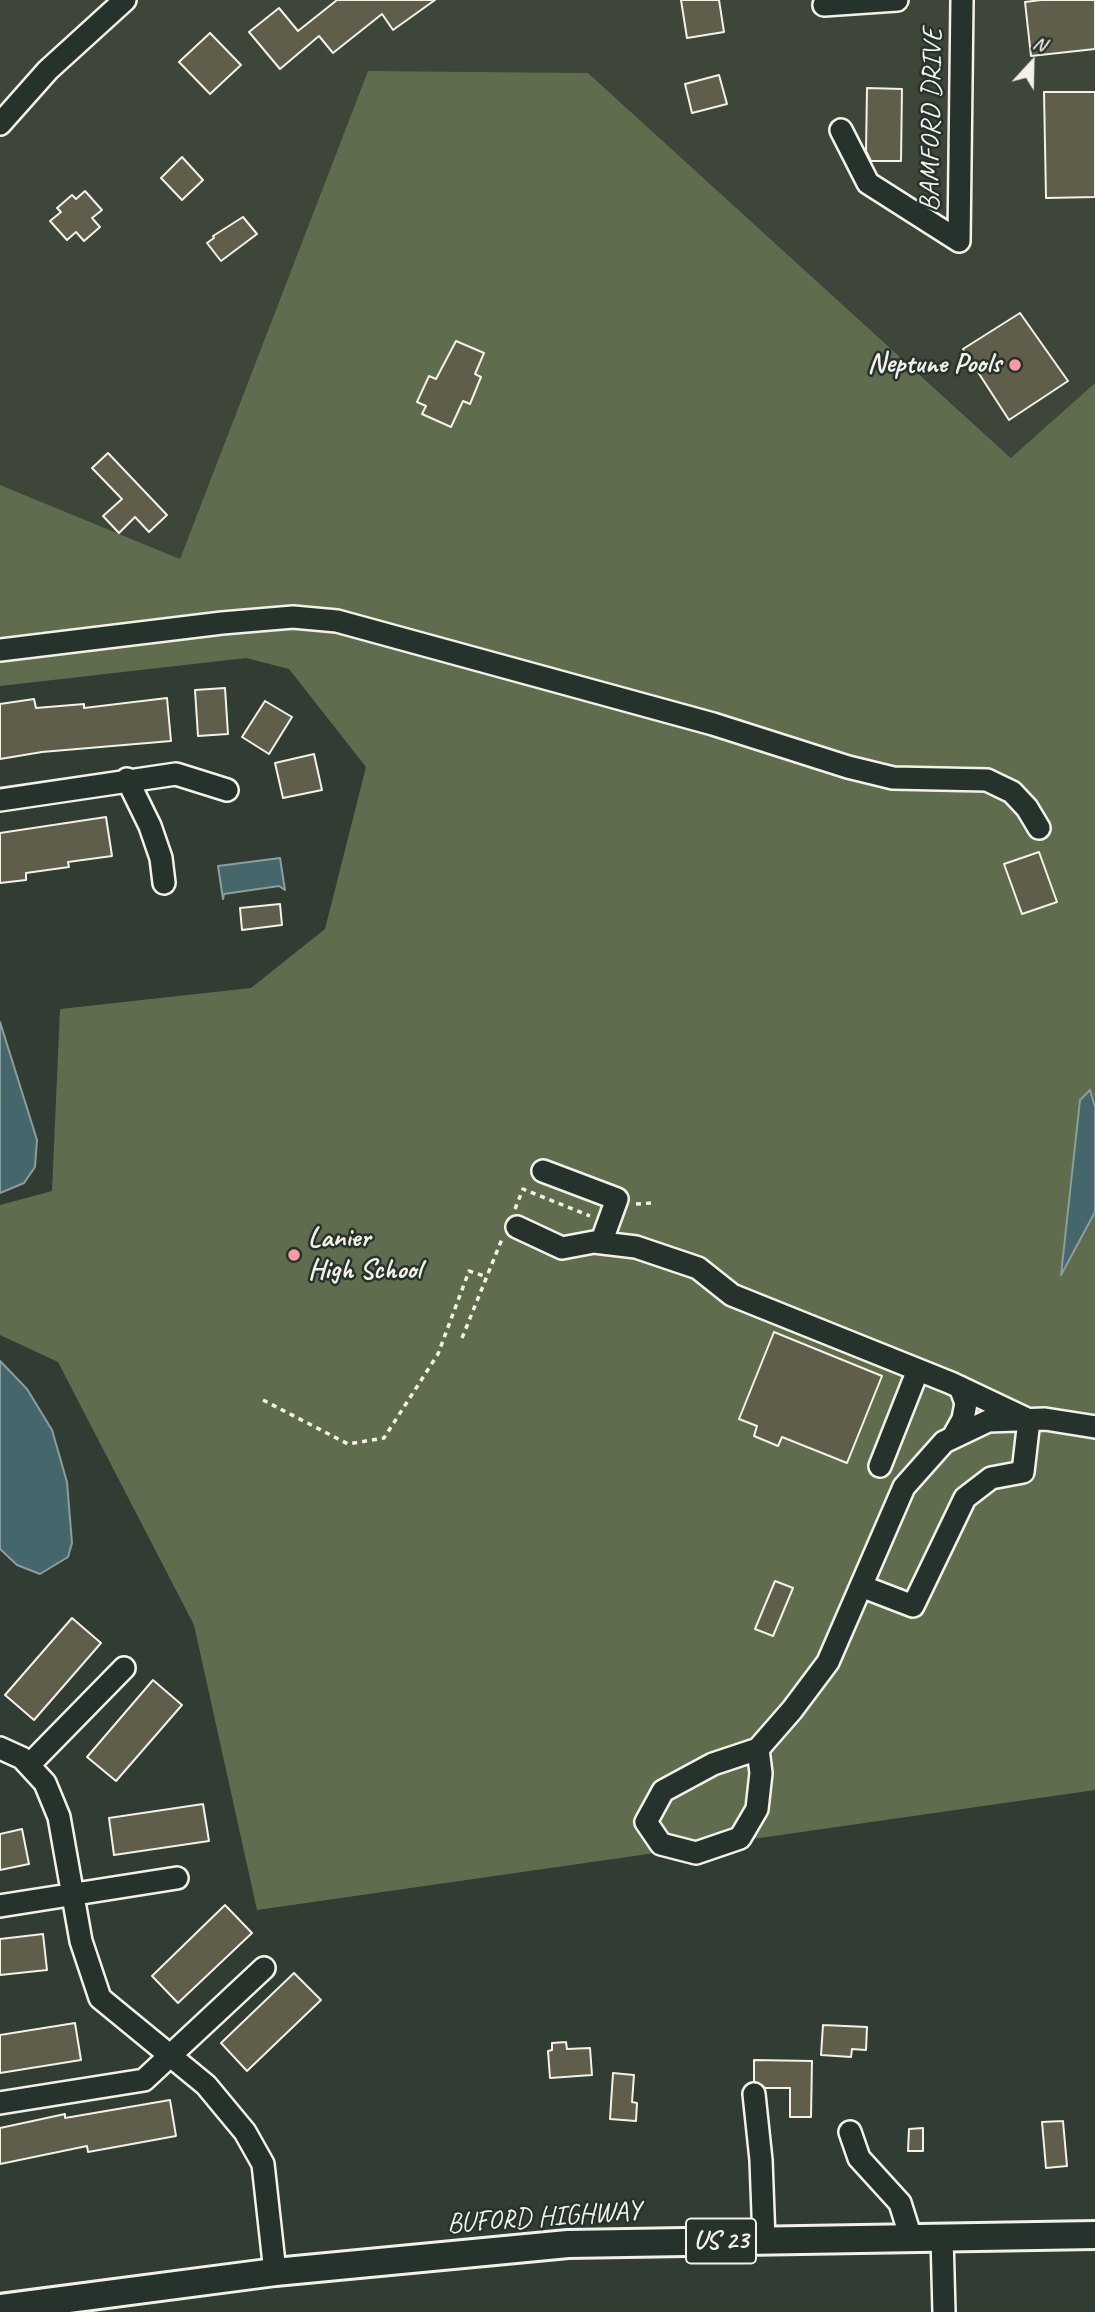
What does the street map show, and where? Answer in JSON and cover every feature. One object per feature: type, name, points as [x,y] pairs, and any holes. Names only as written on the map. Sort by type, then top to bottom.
[{"type":"main road","name":"BUFORD HIGHWAY","points":[[0,2308],[47,2307],[275,2272],[568,2244],[1095,2235]]},
{"type":"street","points":[[0,124],[48,71],[125,0]]},
{"type":"street","points":[[824,5],[897,0]]},
{"type":"street","name":"BAMFORD DRIVE","points":[[841,131],[868,183],[959,241],[962,0]]},
{"type":"street","points":[[0,650],[222,622],[293,617],[337,621],[713,724],[893,778],[987,780],[1012,792],[1027,808],[1039,828]]},
{"type":"street","points":[[0,800],[127,779],[176,775],[227,790]]},
{"type":"street","points":[[127,779],[154,837],[161,858],[164,883]]},
{"type":"street","points":[[543,1171],[617,1199],[601,1243]]},
{"type":"street","points":[[517,1227],[562,1248],[601,1243],[636,1247],[698,1268],[732,1294],[960,1387],[1029,1420]]},
{"type":"street","points":[[880,1466],[918,1370]]},
{"type":"street","points":[[953,1437],[963,1419],[966,1403],[960,1387]]},
{"type":"street","points":[[861,1586],[913,1606],[965,1497],[991,1478],[1023,1472],[1029,1420]]},
{"type":"street","points":[[758,1748],[761,1773],[757,1809],[740,1838],[696,1853],[661,1844],[646,1822],[663,1791],[713,1764],[758,1748],[792,1710],[828,1662],[904,1487],[944,1441],[988,1421],[1029,1420],[1095,1427]]},
{"type":"street","points":[[29,1765],[124,1668]]},
{"type":"street","points":[[0,1748],[22,1758],[29,1765],[44,1783],[59,1817],[81,1941],[100,1998],[206,2085],[245,2132],[263,2164],[275,2272]]},
{"type":"street","points":[[0,1906],[177,1878]]},
{"type":"street","points":[[0,2103],[144,2080],[264,1968]]},
{"type":"street","points":[[754,2094],[761,2160],[764,2240]]},
{"type":"street","points":[[850,2132],[859,2158],[900,2203],[911,2238]]},
{"type":"street","points":[[943,2237],[944,2312]]},
{"type":"path","points":[[263,1400],[348,1444],[384,1438],[438,1354],[469,1270],[487,1277]]},
{"type":"shaded area","points":[[0,0],[1095,0],[1095,383],[1012,458],[588,73],[368,71],[180,559],[0,485]]},
{"type":"green space","points":[[368,71],[588,73],[1011,458],[1095,383],[1095,1790],[257,1910],[194,1625],[58,1362],[0,1335],[0,1205],[52,1191],[60,1009],[251,988],[325,929],[366,767],[289,669],[246,658],[0,686],[0,485],[180,559]]},
{"type":"water","points":[[280,858],[285,890],[279,886],[224,894],[223,899],[218,866]]},
{"type":"water","points":[[0,1022],[37,1140],[35,1167],[24,1183],[0,1193]]},
{"type":"water","points":[[1090,1090],[1095,1107],[1095,1212],[1061,1275],[1080,1100]]},
{"type":"water","points":[[0,1361],[27,1389],[52,1430],[67,1482],[72,1543],[68,1557],[40,1574],[17,1565],[0,1549]]},
{"type":"building","points":[[337,0],[435,0],[393,30],[382,14],[333,53],[319,36],[280,69],[249,32],[279,8],[298,31]]},
{"type":"building","points":[[681,0],[719,0],[724,32],[687,38]]},
{"type":"building","points":[[1095,0],[1095,49],[1031,56],[1025,2]]},
{"type":"building","points":[[210,33],[241,65],[210,94],[179,62]]},
{"type":"building","points":[[719,75],[727,104],[692,113],[685,84]]},
{"type":"building","points":[[867,88],[902,89],[901,161],[871,161],[866,151]]},
{"type":"building","points":[[1044,92],[1095,92],[1095,197],[1046,198]]},
{"type":"building","points":[[182,157],[203,180],[182,200],[161,178]]},
{"type":"building","points":[[85,191],[102,210],[92,218],[100,227],[84,241],[76,232],[67,240],[50,221],[61,212],[57,208],[72,195],[76,199]]},
{"type":"building","points":[[243,217],[257,234],[221,261],[207,243],[213,236]]},
{"type":"building","name":"Neptune Pools","points":[[1020,313],[1068,381],[1009,420],[963,349]]},
{"type":"building","points":[[456,341],[484,353],[475,374],[481,377],[470,404],[463,401],[451,427],[422,414],[426,406],[417,402],[429,376],[436,379]]},
{"type":"building","points":[[108,453],[167,515],[149,532],[135,517],[119,533],[103,516],[122,499],[92,468]]},
{"type":"building","points":[[225,688],[228,734],[198,736],[195,690]]},
{"type":"building","points":[[167,698],[171,741],[42,752],[0,759],[0,704],[34,699],[36,708],[84,704],[84,708]]},
{"type":"building","points":[[265,701],[292,717],[269,754],[242,737]]},
{"type":"building","points":[[314,754],[322,790],[283,798],[275,763]]},
{"type":"building","points":[[106,817],[112,856],[68,862],[69,867],[26,873],[26,880],[0,883],[0,833]]},
{"type":"building","points":[[1039,852],[1057,902],[1022,914],[1004,864]]},
{"type":"building","points":[[280,904],[282,925],[242,930],[240,908]]},
{"type":"building","points":[[774,1332],[882,1376],[847,1463],[782,1437],[778,1446],[754,1436],[757,1426],[739,1419]]},
{"type":"building","points":[[775,1581],[793,1588],[773,1636],[755,1629]]},
{"type":"building","points":[[72,1618],[101,1643],[34,1720],[5,1695]]},
{"type":"building","points":[[153,1680],[182,1705],[116,1781],[87,1757]]},
{"type":"building","points":[[203,1804],[209,1841],[114,1855],[109,1818]]},
{"type":"building","points":[[22,1829],[29,1864],[0,1870],[0,1834]]},
{"type":"building","points":[[225,1905],[252,1933],[178,2003],[152,1976]]},
{"type":"building","points":[[43,1934],[47,1970],[0,1975],[0,1939]]},
{"type":"building","points":[[294,1973],[321,2000],[247,2071],[221,2043]]},
{"type":"building","points":[[75,2023],[81,2060],[0,2073],[0,2035]]},
{"type":"building","points":[[823,2025],[867,2027],[866,2050],[852,2049],[851,2057],[821,2055]]},
{"type":"building","points":[[566,2042],[567,2049],[590,2048],[592,2075],[550,2078],[548,2051],[552,2050],[552,2043]]},
{"type":"building","points":[[754,2060],[812,2061],[811,2117],[790,2117],[790,2088],[765,2088],[754,2081]]},
{"type":"building","points":[[613,2073],[634,2075],[632,2102],[637,2103],[636,2121],[610,2119]]},
{"type":"building","points":[[170,2100],[176,2136],[88,2152],[87,2146],[0,2164],[0,2128],[65,2114],[65,2118]]},
{"type":"building","points":[[1063,2121],[1067,2166],[1046,2168],[1042,2122]]},
{"type":"building","points":[[923,2128],[923,2151],[908,2151],[909,2129]]},
{"type":"place","name":"Neptune Pools","points":[[1015,365]]},
{"type":"place","name":"Lanier High School","points":[[294,1255]]}]
